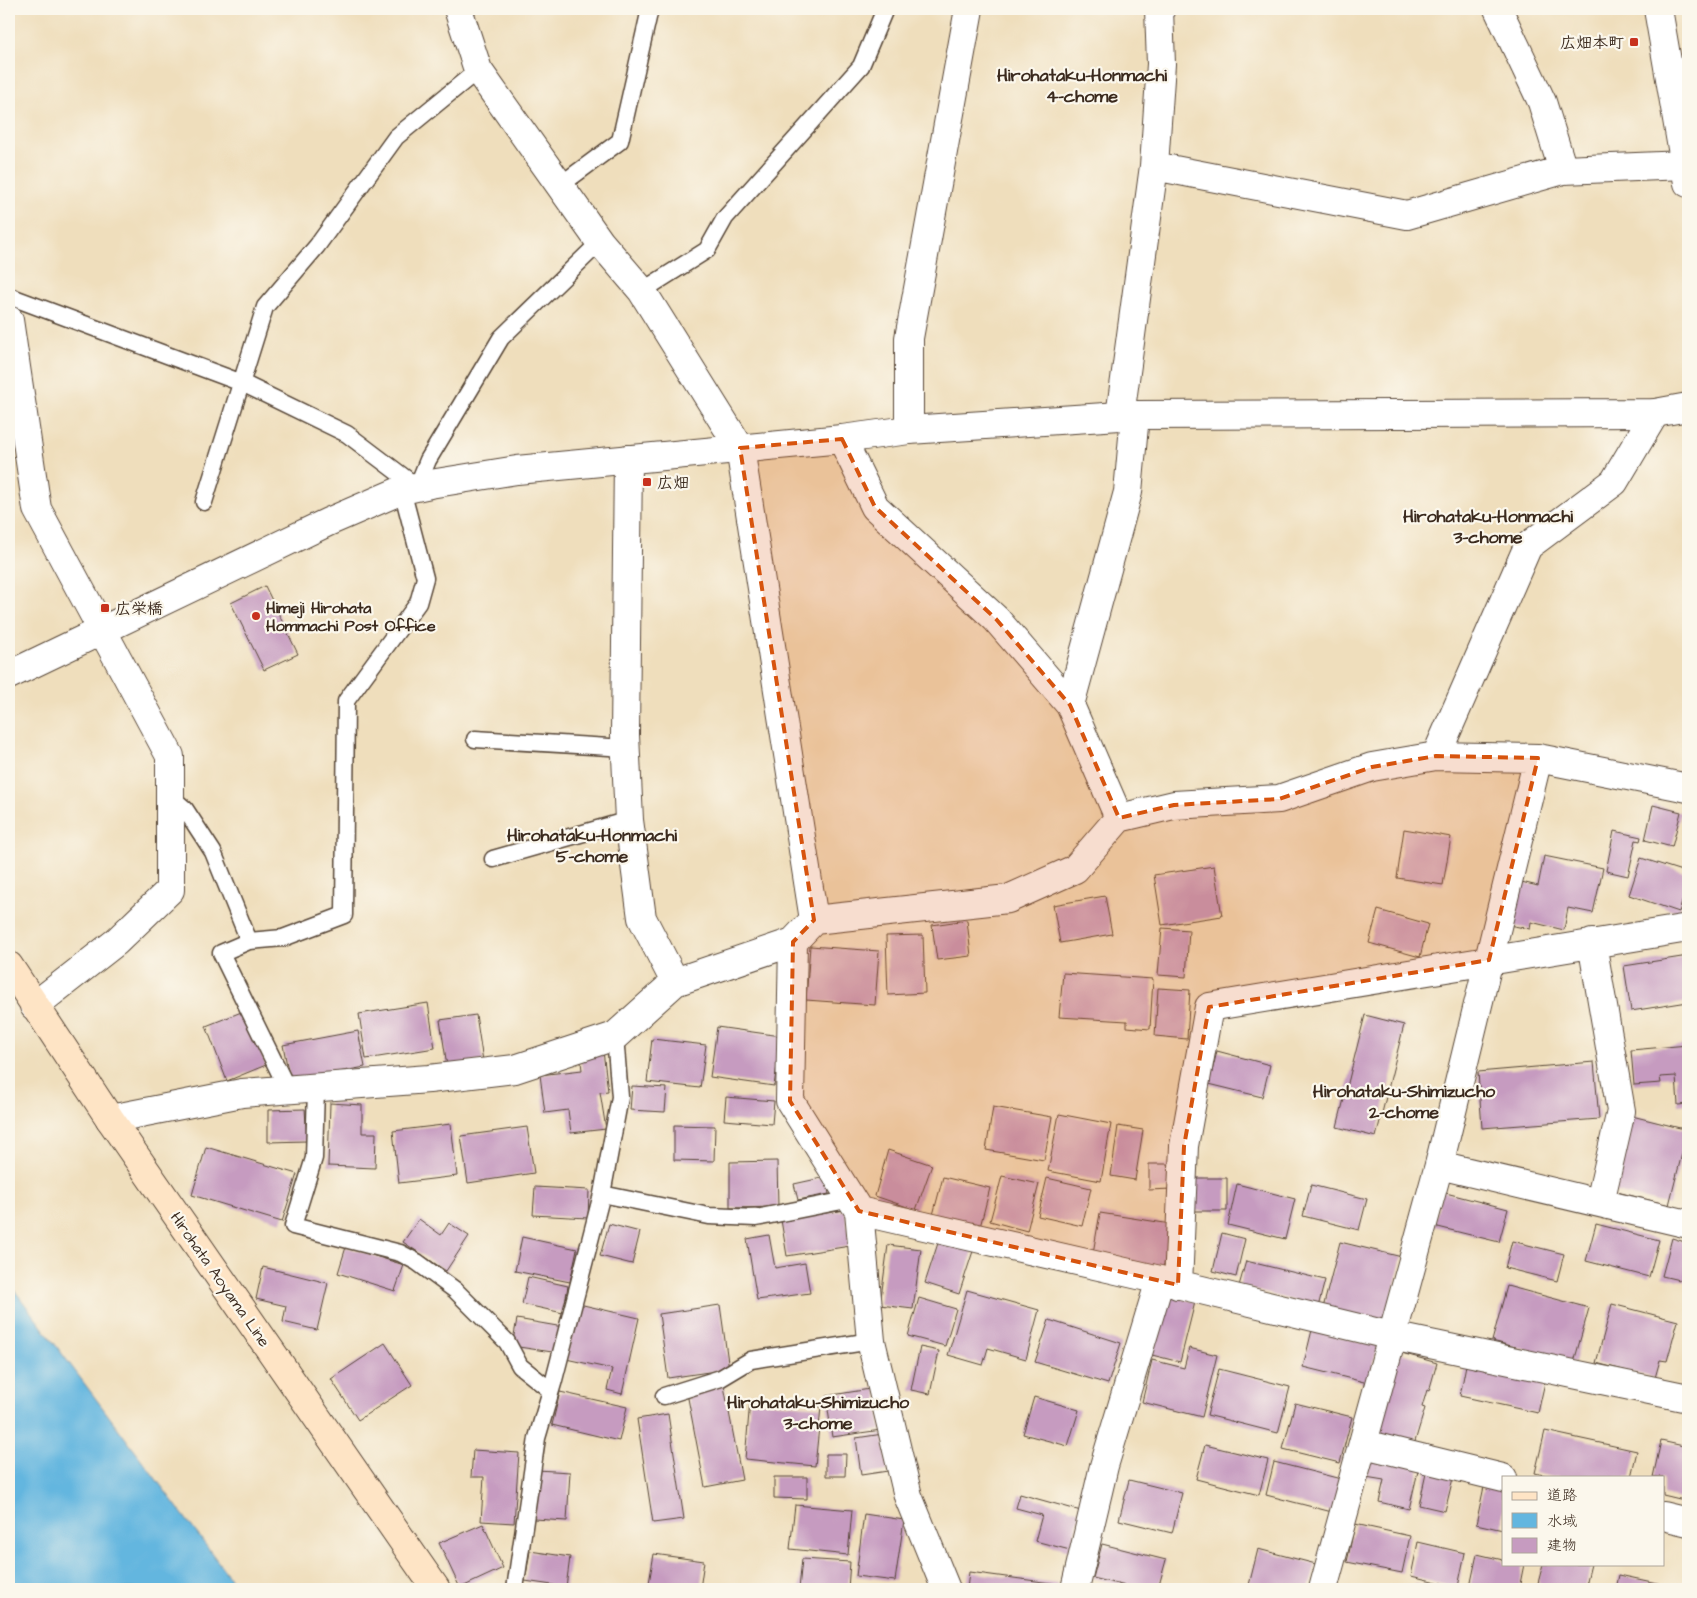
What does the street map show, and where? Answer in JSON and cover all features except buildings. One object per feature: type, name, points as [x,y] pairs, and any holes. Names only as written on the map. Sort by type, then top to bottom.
[{"type":"main road","name":"Hirohata Aoyama Line","points":[[9,966],[110,1119],[436,1589]]},
{"type":"street","points":[[458,9],[478,70],[600,242],[642,291],[740,448],[814,920]]},
{"type":"street","points":[[910,430],[909,338],[969,9]]},
{"type":"street","points":[[1070,705],[1128,492],[1128,415],[1154,166],[1161,64],[1159,9]]},
{"type":"street","points":[[1498,9],[1542,102],[1563,170]]},
{"type":"street","points":[[1154,166],[1407,215],[1563,170],[1687,174],[1658,9]]},
{"type":"street","points":[[9,320],[36,509],[170,756],[170,890],[116,942],[34,1006]]},
{"type":"street","points":[[9,675],[328,522],[410,489],[516,470],[842,439],[910,430],[1128,415],[1654,413],[1688,407]]},
{"type":"street","points":[[1436,756],[1528,546],[1614,482],[1654,413]]},
{"type":"street","points":[[842,439],[875,507],[996,619],[1070,705],[1119,818]]},
{"type":"street","points":[[628,459],[625,726],[629,820],[642,918],[676,982]]},
{"type":"street","points":[[110,1119],[242,1093],[429,1079],[515,1069],[615,1036],[676,982],[792,942],[814,920],[1008,899],[1075,869],[1119,818],[1174,805],[1279,799],[1372,767],[1436,756],[1538,758],[1688,788]]},
{"type":"street","points":[[1323,1589],[1439,1165],[1538,758]]},
{"type":"street","points":[[1075,1589],[1104,1466],[1169,1282],[1184,1146],[1209,1008],[1688,928]]},
{"type":"street","points":[[792,942],[790,1101],[855,1205],[871,1341],[908,1496],[946,1589]]},
{"type":"street","points":[[1592,943],[1621,1110],[1600,1202]]},
{"type":"street","points":[[1439,1165],[1688,1224]]},
{"type":"street","points":[[855,1205],[1392,1336],[1688,1398]]},
{"type":"street","points":[[1364,1444],[1502,1478]]},
{"type":"street","points":[[1664,1516],[1688,1522]]},
{"type":"lane","points":[[560,186],[620,141],[650,9]]},
{"type":"lane","points":[[642,291],[708,250],[725,218],[861,66],[885,9]]},
{"type":"lane","points":[[204,502],[265,307],[317,246],[396,137],[478,70]]},
{"type":"lane","points":[[410,489],[501,338],[600,242]]},
{"type":"lane","points":[[9,296],[242,383],[347,434],[410,489],[425,578],[418,603],[346,701],[344,915],[283,938],[249,941],[221,953],[288,1090]]},
{"type":"lane","points":[[476,739],[626,748]]},
{"type":"lane","points":[[170,796],[185,810],[213,852],[249,941]]},
{"type":"lane","points":[[493,859],[629,820]]},
{"type":"lane","points":[[515,1589],[538,1438],[602,1194],[620,1097],[615,1036]]},
{"type":"lane","points":[[316,1088],[314,1158],[293,1226],[400,1253],[417,1262],[455,1290],[508,1342],[520,1366],[550,1390]]},
{"type":"lane","points":[[602,1194],[709,1216],[756,1218],[855,1205]]},
{"type":"lane","points":[[664,1396],[721,1378],[751,1360],[871,1341]]},
{"type":"highlighted area","points":[[842,439],[875,507],[996,619],[1070,705],[1119,818],[1174,805],[1279,799],[1372,767],[1436,756],[1538,758],[1489,960],[1209,1007],[1184,1146],[1178,1285],[859,1211],[790,1101],[793,942],[814,920],[740,448]]},
{"type":"water","points":[[9,1283],[225,1571],[237,1589],[9,1589]]},
{"type":"place","name":"広畑本町","points":[[1634,42]]},
{"type":"place","name":"広畑","points":[[647,482]]},
{"type":"place","name":"広栄橋","points":[[105,608]]},
{"type":"place","name":"Himeji Hirohata Hommachi Post Office","points":[[256,616]]},
{"type":"district","name":"Hirohataku-Honmachi 4-chome","points":[[1082,85]]},
{"type":"district","name":"Hirohataku-Honmachi 3-chome","points":[[1488,526]]},
{"type":"district","name":"Hirohataku-Honmachi 5-chome","points":[[592,845]]},
{"type":"district","name":"Hirohataku-Shimizucho 2-chome","points":[[1404,1101]]},
{"type":"district","name":"Hirohataku-Shimizucho 3-chome","points":[[818,1412]]}]
